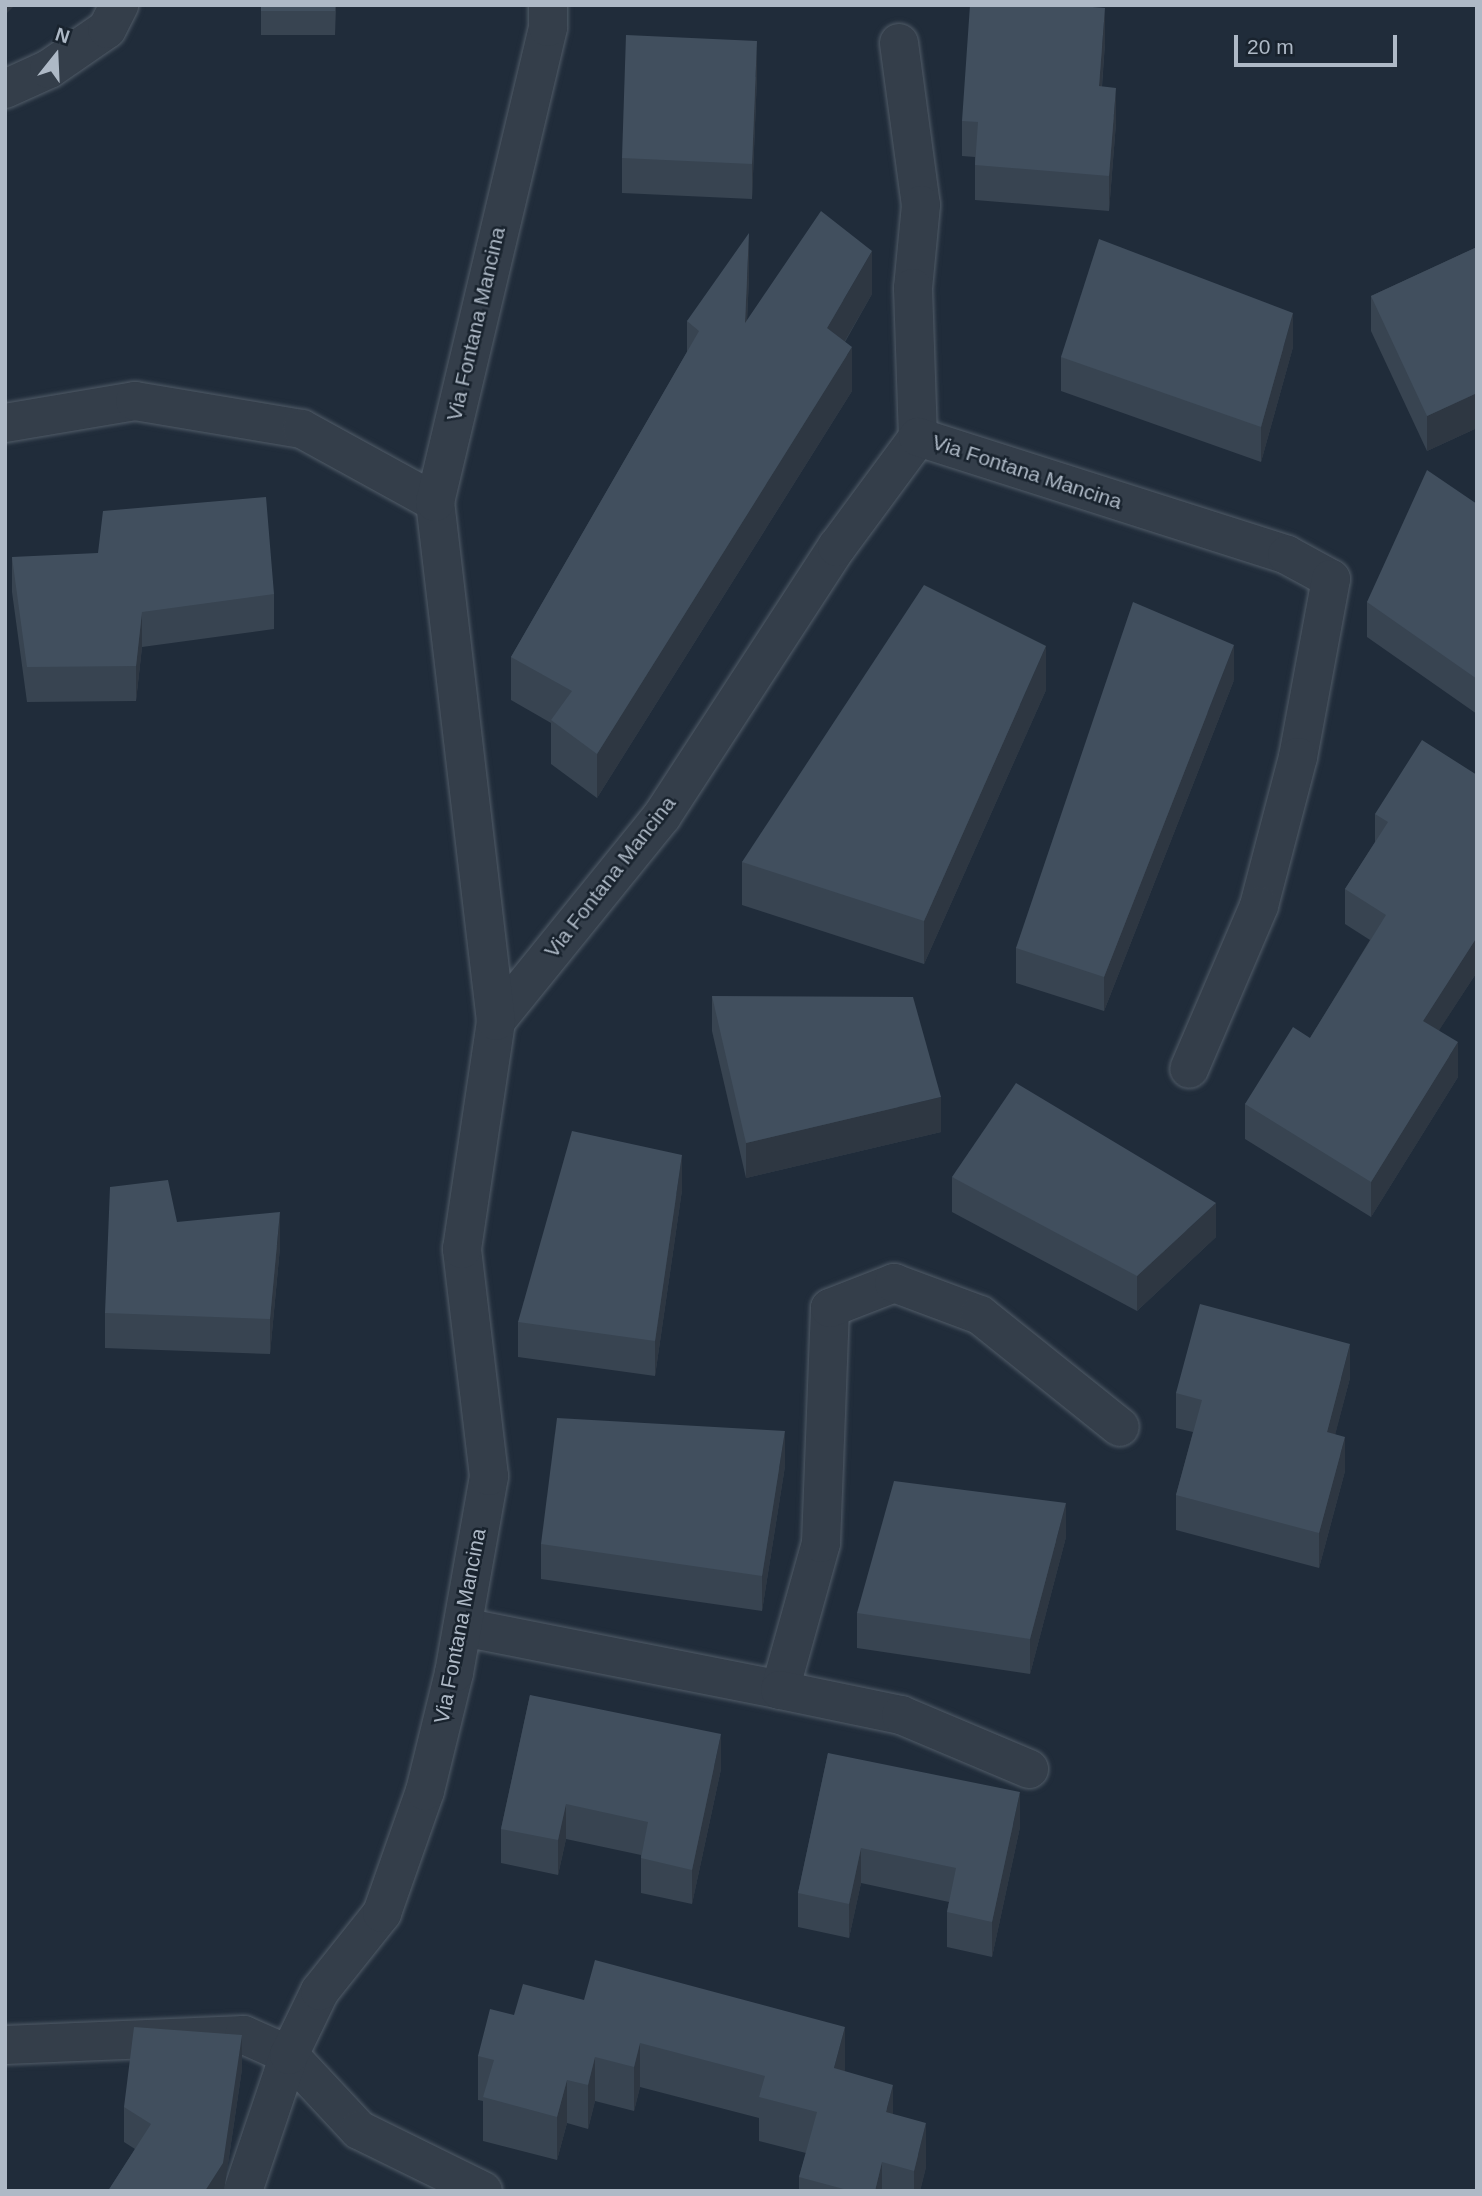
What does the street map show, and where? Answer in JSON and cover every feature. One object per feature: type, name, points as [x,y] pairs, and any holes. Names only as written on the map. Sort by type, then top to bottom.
[{"type":"street","points":[[5,89],[49,69],[107,29],[119,5]]},
{"type":"street","name":"Via Fontana Mancina","points":[[243,2191],[289,2055],[320,1991],[382,1913],[425,1791],[463,1627],[489,1476],[462,1249],[496,1021],[435,502],[548,27],[548,5]]},
{"type":"street","points":[[899,43],[921,205],[913,288],[918,438]]},
{"type":"street","points":[[5,423],[135,401],[302,429],[435,502]]},
{"type":"street","name":"Via Fontana Mancina","points":[[496,1021],[662,816],[837,547],[918,438],[1287,555],[1331,579],[1298,757],[1259,906],[1189,1069]]},
{"type":"street","points":[[780,1690],[821,1542],[830,1308],[894,1283],[980,1315],[1120,1427]]},
{"type":"street","points":[[463,1627],[901,1715],[1029,1769]]},
{"type":"street","points":[[5,2045],[244,2035],[289,2055],[359,2130],[483,2191]]},
{"type":"building","points":[[261,5],[335,5],[335,11],[261,11]]},
{"type":"building","points":[[970,5],[1067,5],[1105,8],[1099,86],[1116,88],[1109,176],[975,165],[978,122],[962,121]]},
{"type":"building","points":[[626,35],[757,41],[752,164],[622,158]]},
{"type":"building","points":[[821,211],[872,251],[827,328],[852,347],[597,754],[551,720],[572,691],[511,657],[699,331],[687,321],[749,233],[745,323]]},
{"type":"building","points":[[1099,239],[1293,313],[1261,427],[1061,357]]},
{"type":"building","points":[[1477,247],[1477,393],[1427,416],[1371,296]]},
{"type":"building","points":[[1427,470],[1477,504],[1477,679],[1367,602]]},
{"type":"building","points":[[266,497],[274,594],[142,612],[136,666],[27,667],[12,557],[98,553],[103,511]]},
{"type":"building","points":[[924,585],[1046,646],[924,921],[742,862]]},
{"type":"building","points":[[1133,602],[1234,645],[1104,977],[1016,948]]},
{"type":"building","points":[[1422,740],[1477,775],[1477,937],[1423,1021],[1458,1042],[1371,1182],[1245,1104],[1293,1027],[1310,1038],[1386,915],[1345,889],[1388,822],[1375,814]]},
{"type":"building","points":[[712,996],[913,997],[941,1097],[746,1143]]},
{"type":"building","points":[[1016,1083],[1216,1203],[1137,1276],[952,1177]]},
{"type":"building","points":[[572,1131],[682,1155],[655,1341],[518,1322]]},
{"type":"building","points":[[168,1180],[177,1222],[280,1212],[270,1319],[105,1313],[110,1187]]},
{"type":"building","points":[[1200,1304],[1350,1344],[1327,1432],[1345,1437],[1319,1533],[1176,1495],[1202,1400],[1176,1393]]},
{"type":"building","points":[[557,1418],[785,1431],[762,1576],[541,1544]]},
{"type":"building","points":[[894,1481],[1066,1503],[1030,1639],[857,1613]]},
{"type":"building","points":[[530,1695],[721,1734],[692,1870],[641,1858],[648,1822],[566,1804],[558,1840],[501,1829]]},
{"type":"building","points":[[828,1753],[1020,1792],[992,1922],[947,1912],[956,1868],[861,1848],[849,1904],[798,1893]]},
{"type":"building","points":[[595,1960],[845,2027],[834,2068],[893,2085],[886,2112],[926,2123],[914,2171],[882,2162],[875,2191],[851,2191],[799,2177],[817,2112],[759,2097],[765,2076],[640,2043],[634,2067],[595,2057],[588,2085],[567,2080],[557,2117],[483,2097],[494,2060],[478,2056],[490,2009],[514,2015],[523,1984],[584,2000]]},
{"type":"building","points":[[134,2027],[242,2035],[223,2163],[205,2191],[108,2191],[151,2124],[124,2107]]}]
